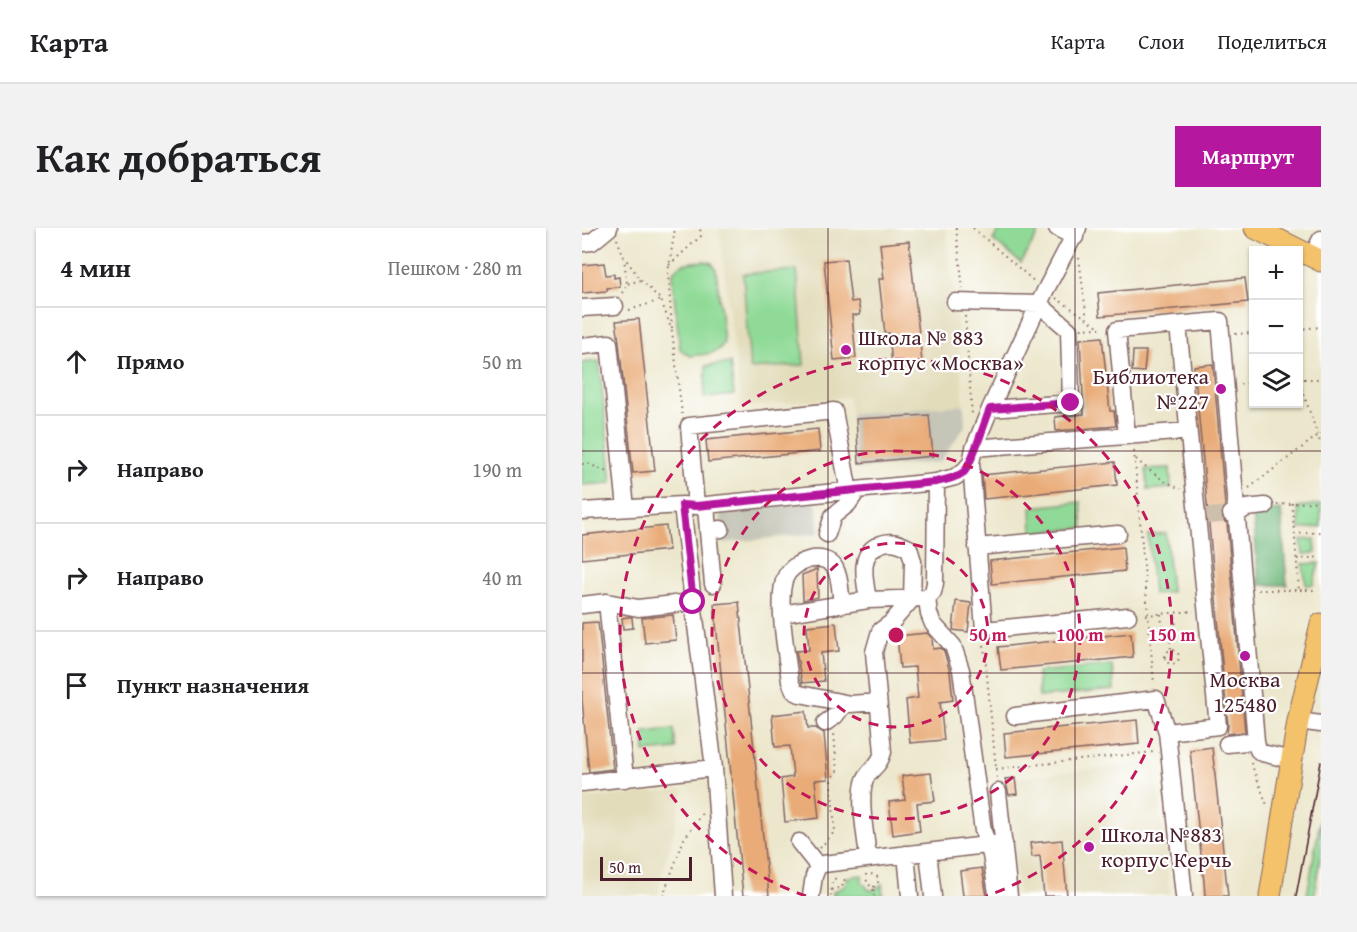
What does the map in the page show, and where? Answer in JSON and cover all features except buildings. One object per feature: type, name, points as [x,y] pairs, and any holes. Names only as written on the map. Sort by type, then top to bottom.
[{"type":"main road","points":[[1255,228],[1318,252]]},
{"type":"main road","points":[[1270,896],[1298,721],[1321,624]]},
{"type":"street","points":[[582,511],[695,505],[853,492],[936,482],[955,477],[964,471],[973,455],[990,409],[1039,304],[1076,232],[1057,228]]},
{"type":"street","points":[[582,243],[592,242],[612,232]]},
{"type":"street","points":[[959,302],[1039,304],[1069,330],[1071,403],[990,409]]},
{"type":"street","points":[[582,308],[615,306]]},
{"type":"street","points":[[1130,435],[1118,330],[1220,321],[1234,509],[1244,591],[1250,741],[1262,753],[1292,760]]},
{"type":"street","points":[[1167,732],[1218,726],[1206,610],[1202,517],[1188,431],[1178,325]]},
{"type":"street","points":[[582,346],[609,343],[626,508]]},
{"type":"street","points":[[723,896],[714,768],[693,602],[695,505],[689,426],[834,411],[853,492],[848,504],[825,517],[827,534]]},
{"type":"street","points":[[973,455],[1130,435],[1188,431]]},
{"type":"street","points":[[973,455],[984,630],[1128,616]]},
{"type":"street","points":[[866,868],[864,781],[868,773],[881,762],[883,752],[874,652],[880,631],[920,598],[933,592],[936,482]]},
{"type":"street","points":[[695,505],[715,530],[713,584]]},
{"type":"street","points":[[1234,509],[1265,506]]},
{"type":"street","points":[[977,547],[1118,534]]},
{"type":"street","points":[[868,600],[864,572],[869,551],[889,542],[909,548],[920,598],[933,624],[953,646],[961,670],[982,831],[1003,895]]},
{"type":"street","points":[[842,605],[838,576],[833,566],[825,561],[806,560],[792,566],[784,579],[782,614],[790,681],[794,691],[800,694],[845,703],[878,702]]},
{"type":"street","points":[[782,614],[868,600],[920,598]]},
{"type":"street","points":[[582,605],[607,602],[638,608],[693,602]]},
{"type":"street","points":[[607,602],[625,778]]},
{"type":"street","points":[[1016,716],[1156,699],[1167,732],[1184,896]]},
{"type":"street","points":[[829,721],[845,703]]},
{"type":"street","points":[[1298,721],[1321,724]]},
{"type":"street","points":[[1227,744],[1250,741]]},
{"type":"street","points":[[582,783],[714,768]]},
{"type":"street","points":[[998,792],[1004,843],[1003,895]]},
{"type":"street","points":[[799,842],[815,862],[812,896]]},
{"type":"street","points":[[815,862],[866,868],[906,854],[1004,843]]},
{"type":"street","points":[[928,852],[933,896]]},
{"type":"street","points":[[906,854],[910,896]]},
{"type":"path","points":[[675,228],[668,273],[672,331],[682,417],[689,426]]},
{"type":"path","points":[[669,265],[701,236],[700,228]]},
{"type":"path","points":[[956,228],[959,302],[973,455]]},
{"type":"path","points":[[612,232],[624,257],[641,280],[661,300],[672,331]]},
{"type":"path","points":[[1076,232],[1087,320]]},
{"type":"path","points":[[615,306],[627,284],[624,257]]},
{"type":"path","points":[[627,284],[641,280]]},
{"type":"path","points":[[1303,329],[1321,327]]},
{"type":"path","points":[[1069,330],[1101,328],[1118,330]]},
{"type":"path","points":[[1221,335],[1249,333]]},
{"type":"path","points":[[1303,378],[1321,379]]},
{"type":"path","points":[[1303,390],[1321,445]]},
{"type":"path","points":[[1234,509],[1321,433]]},
{"type":"path","points":[[1130,435],[1135,457],[1156,699]]},
{"type":"path","points":[[1135,457],[1171,486]]},
{"type":"path","points":[[582,464],[589,464],[622,478]]},
{"type":"path","points":[[1265,506],[1321,501]]},
{"type":"path","points":[[1292,503],[1299,590]]},
{"type":"path","points":[[1294,534],[1321,532]]},
{"type":"path","points":[[1297,559],[1321,557]]},
{"type":"path","points":[[1244,591],[1316,590]]},
{"type":"path","points":[[1128,616],[1206,610]]},
{"type":"path","points":[[1161,614],[1163,634],[1170,634],[1176,633],[1175,613]]},
{"type":"path","points":[[984,630],[998,792]]},
{"type":"path","points":[[1170,634],[1171,650]]},
{"type":"path","points":[[1171,650],[1174,650],[1179,659],[1169,663],[1165,654],[1171,650]]},
{"type":"path","points":[[815,862],[835,831],[831,779],[837,771],[829,721]]},
{"type":"path","points":[[1250,741],[1267,806]]},
{"type":"path","points":[[996,769],[1169,750]]},
{"type":"path","points":[[663,896],[684,839],[716,795]]},
{"type":"path","points":[[866,868],[867,883],[873,888],[874,896]]},
{"type":"path","points":[[866,868],[878,877],[878,882],[873,888]]},
{"type":"path","points":[[831,896],[832,881],[837,877],[854,875]]},
{"type":"path","points":[[831,890],[842,887],[846,876]]},
{"type":"shaded area","name":"Школа № 883 корпус «Москва»","points":[[719,228],[946,228],[964,405],[851,414],[848,397],[741,407]]},
{"type":"shaded area","points":[[964,405],[965,426],[940,462],[856,469],[851,414]]},
{"type":"shaded area","points":[[816,502],[819,533],[723,543],[720,512]]},
{"type":"shaded area","name":"Школа №883 корпус Керчь","points":[[1155,762],[1170,896],[1018,896],[1007,798],[1017,797],[1015,778]]},
{"type":"shaded area","points":[[684,790],[657,896],[582,896],[582,799]]},
{"type":"green space","points":[[1000,228],[1037,228],[1040,230],[1021,263],[993,240]]},
{"type":"green space","points":[[704,261],[712,263],[716,269],[724,342],[714,352],[690,356],[680,349],[672,276],[681,265]]},
{"type":"green space","points":[[797,270],[804,365],[750,369],[743,274]]},
{"type":"green space","points":[[599,361],[612,483],[582,485],[582,363]]},
{"type":"green space","points":[[730,363],[734,395],[704,398],[706,366]]},
{"type":"green space","points":[[1170,468],[1171,488],[1148,490],[1146,469]]},
{"type":"green space","points":[[1081,502],[1083,528],[1032,532],[1031,507]]},
{"type":"green space","points":[[1321,504],[1321,527],[1300,529],[1298,507]]},
{"type":"green space","points":[[1281,510],[1287,585],[1259,585],[1253,512]]},
{"type":"green space","points":[[1166,533],[1171,592],[1153,594],[1148,535]]},
{"type":"green space","points":[[1315,539],[1316,553],[1303,554],[1301,540]]},
{"type":"green space","points":[[1319,563],[1313,585],[1306,585],[1303,564]]},
{"type":"green space","points":[[1112,665],[1114,690],[1039,697],[1037,672]]},
{"type":"green space","points":[[674,729],[676,749],[645,752],[644,732]]},
{"type":"green space","points":[[1321,815],[1321,852],[1314,896],[1307,896]]},
{"type":"green space","points":[[862,875],[862,882],[869,890],[875,890],[882,884],[883,896],[833,896],[833,892],[845,886],[848,877]]},
{"type":"tunnel","points":[[1207,516],[1231,514]]},
{"type":"tram line","points":[[1296,896],[1321,762]]},
{"type":"place","name":"Школа № 883 корпус «Москва»","points":[[846,350]]},
{"type":"place","name":"Библиотека №227","points":[[1221,389]]},
{"type":"place","name":"Москва 125480","points":[[1245,656]]},
{"type":"place","name":"Школа №883 корпус Керчь","points":[[1089,847]]},
{"type":"route","points":[[693,602],[682,505],[696,506],[936,482],[955,477],[971,463],[974,448],[990,409],[1071,403]]}]
